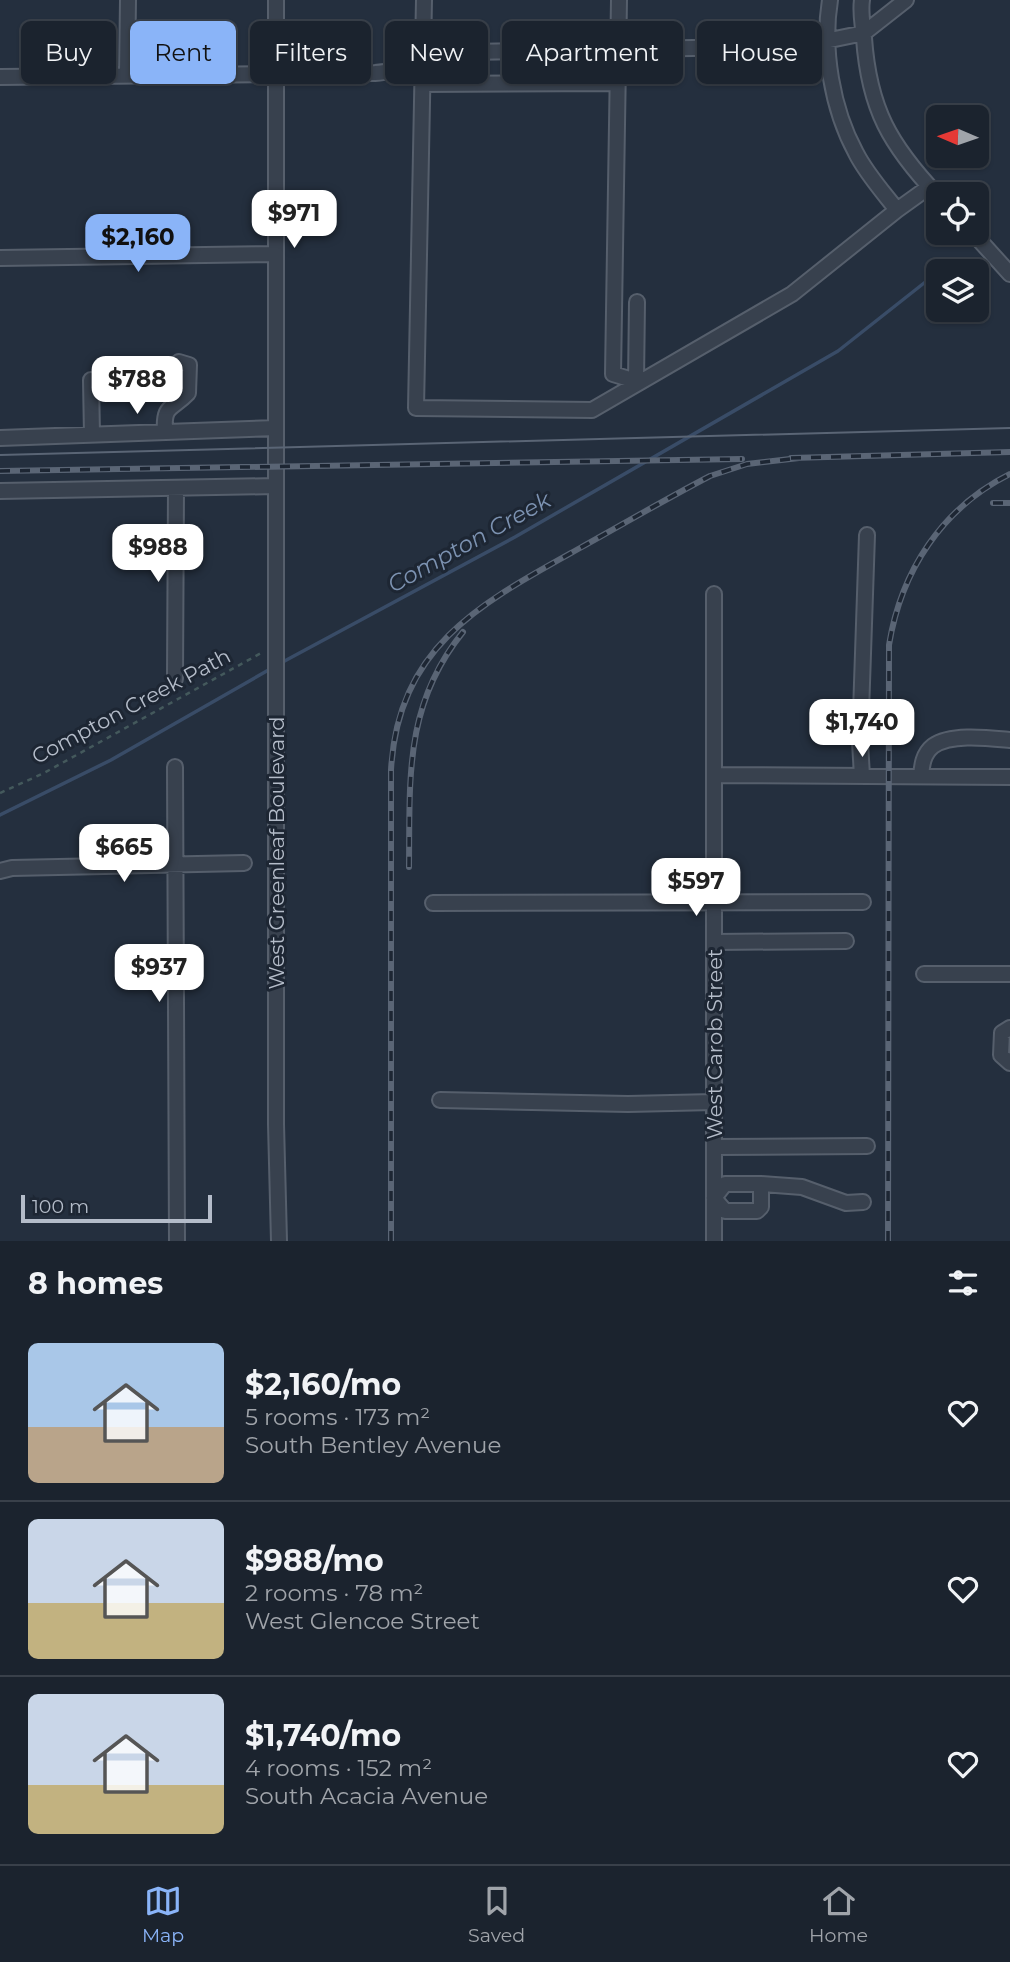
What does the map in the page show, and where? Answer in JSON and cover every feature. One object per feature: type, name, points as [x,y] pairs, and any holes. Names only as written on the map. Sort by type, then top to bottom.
[{"type":"street","points":[[127,75],[128,0]]},
{"type":"street","name":"West Greenleaf Boulevard","points":[[276,0],[276,21]]},
{"type":"street","points":[[423,21],[424,0]]},
{"type":"street","points":[[620,0],[620,21]]},
{"type":"street","points":[[830,0],[827,41],[839,118],[857,155],[897,210]]},
{"type":"street","points":[[862,0],[867,75],[876,107],[888,135],[926,182]]},
{"type":"street","points":[[683,48],[801,46],[827,41],[864,33],[906,0]]},
{"type":"street","points":[[0,77],[250,73]]},
{"type":"street","name":"West Greenleaf Boulevard","points":[[276,84],[275,694],[279,1241]]},
{"type":"street","points":[[422,84],[416,408],[592,410],[792,294],[897,210],[926,195]]},
{"type":"street","points":[[618,84],[613,374],[638,382]]},
{"type":"street","points":[[984,245],[1010,274]]},
{"type":"street","points":[[0,258],[276,254]]},
{"type":"street","points":[[637,302],[638,382]]},
{"type":"street","points":[[165,432],[169,407],[188,393],[189,365],[179,362]]},
{"type":"street","points":[[91,380],[92,435]]},
{"type":"street","points":[[0,438],[276,428]]},
{"type":"street","points":[[0,491],[275,486]]},
{"type":"street","points":[[175,680],[176,488]]},
{"type":"street","points":[[862,776],[860,742],[867,536]]},
{"type":"street","name":"West Carob Street","points":[[714,594],[714,1241]]},
{"type":"street","points":[[921,776],[923,757],[934,745],[960,739],[1010,740]]},
{"type":"street","points":[[175,767],[177,1241]]},
{"type":"street","points":[[714,775],[1010,777]]},
{"type":"street","points":[[0,871],[12,868],[244,863]]},
{"type":"street","points":[[433,903],[863,902]]},
{"type":"street","points":[[714,942],[846,940]]},
{"type":"street","points":[[923,974],[1010,974]]},
{"type":"street","points":[[1010,1028],[1002,1033],[1001,1055],[1010,1063]]},
{"type":"street","points":[[440,1100],[628,1104],[714,1102]]},
{"type":"street","points":[[714,1147],[867,1146]]},
{"type":"street","points":[[761,1184],[761,1207],[757,1211],[726,1210],[714,1198],[725,1184],[761,1184],[802,1187],[846,1203],[863,1202]]},
{"type":"path","name":"Compton Creek Path","points":[[0,793],[125,729],[275,645]]},
{"type":"waterway","name":"Compton Creek","points":[[279,664],[515,537],[838,351],[926,281]]},
{"type":"waterway","name":"Compton Creek","points":[[0,815],[111,760],[272,668]]},
{"type":"tram line","points":[[0,455],[1010,428]]},
{"type":"railway","points":[[791,458],[1010,452]]},
{"type":"railway","points":[[391,1241],[391,770],[397,727],[410,690],[428,659],[452,632],[479,609],[544,568],[710,476],[747,464],[799,458]]},
{"type":"railway","points":[[0,471],[742,459]]},
{"type":"railway","points":[[888,1241],[889,645],[903,592],[928,544],[964,505],[1010,474]]},
{"type":"railway","points":[[993,503],[1010,503]]},
{"type":"railway","points":[[409,867],[411,773],[420,715],[444,659],[463,632]]}]
